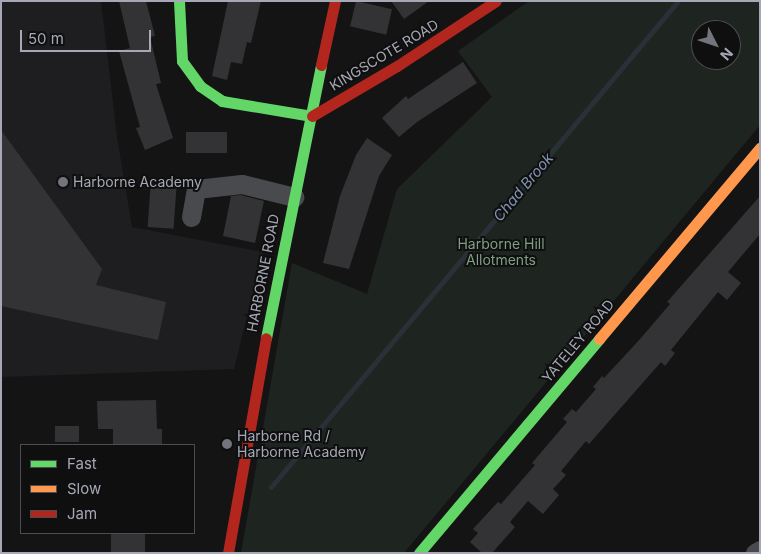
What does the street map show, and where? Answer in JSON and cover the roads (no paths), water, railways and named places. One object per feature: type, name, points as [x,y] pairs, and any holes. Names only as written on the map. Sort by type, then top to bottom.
[{"type":"street","points":[[179,1],[182,61],[200,86],[222,101],[312,116]]},
{"type":"street","name":"HARBORNE ROAD","points":[[228,553],[276,276],[312,116],[335,1]]},
{"type":"street","name":"KINGSCOTE ROAD","points":[[312,116],[397,66],[496,1]]},
{"type":"street","name":"YATELEY ROAD","points":[[419,553],[760,148]]},
{"type":"street","points":[[191,217],[196,189],[242,184],[294,197]]},
{"type":"street","points":[[755,553],[760,550]]},
{"type":"waterway","name":"Chad Brook","points":[[271,487],[678,1]]},
{"type":"place","name":"Harborne Academy","points":[[63,182]]},
{"type":"place","name":"Harborne Rd / Harborne Academy","points":[[227,444]]},
{"type":"park label","name":"Harborne Hill Allotments","points":[[501,252]]}]
